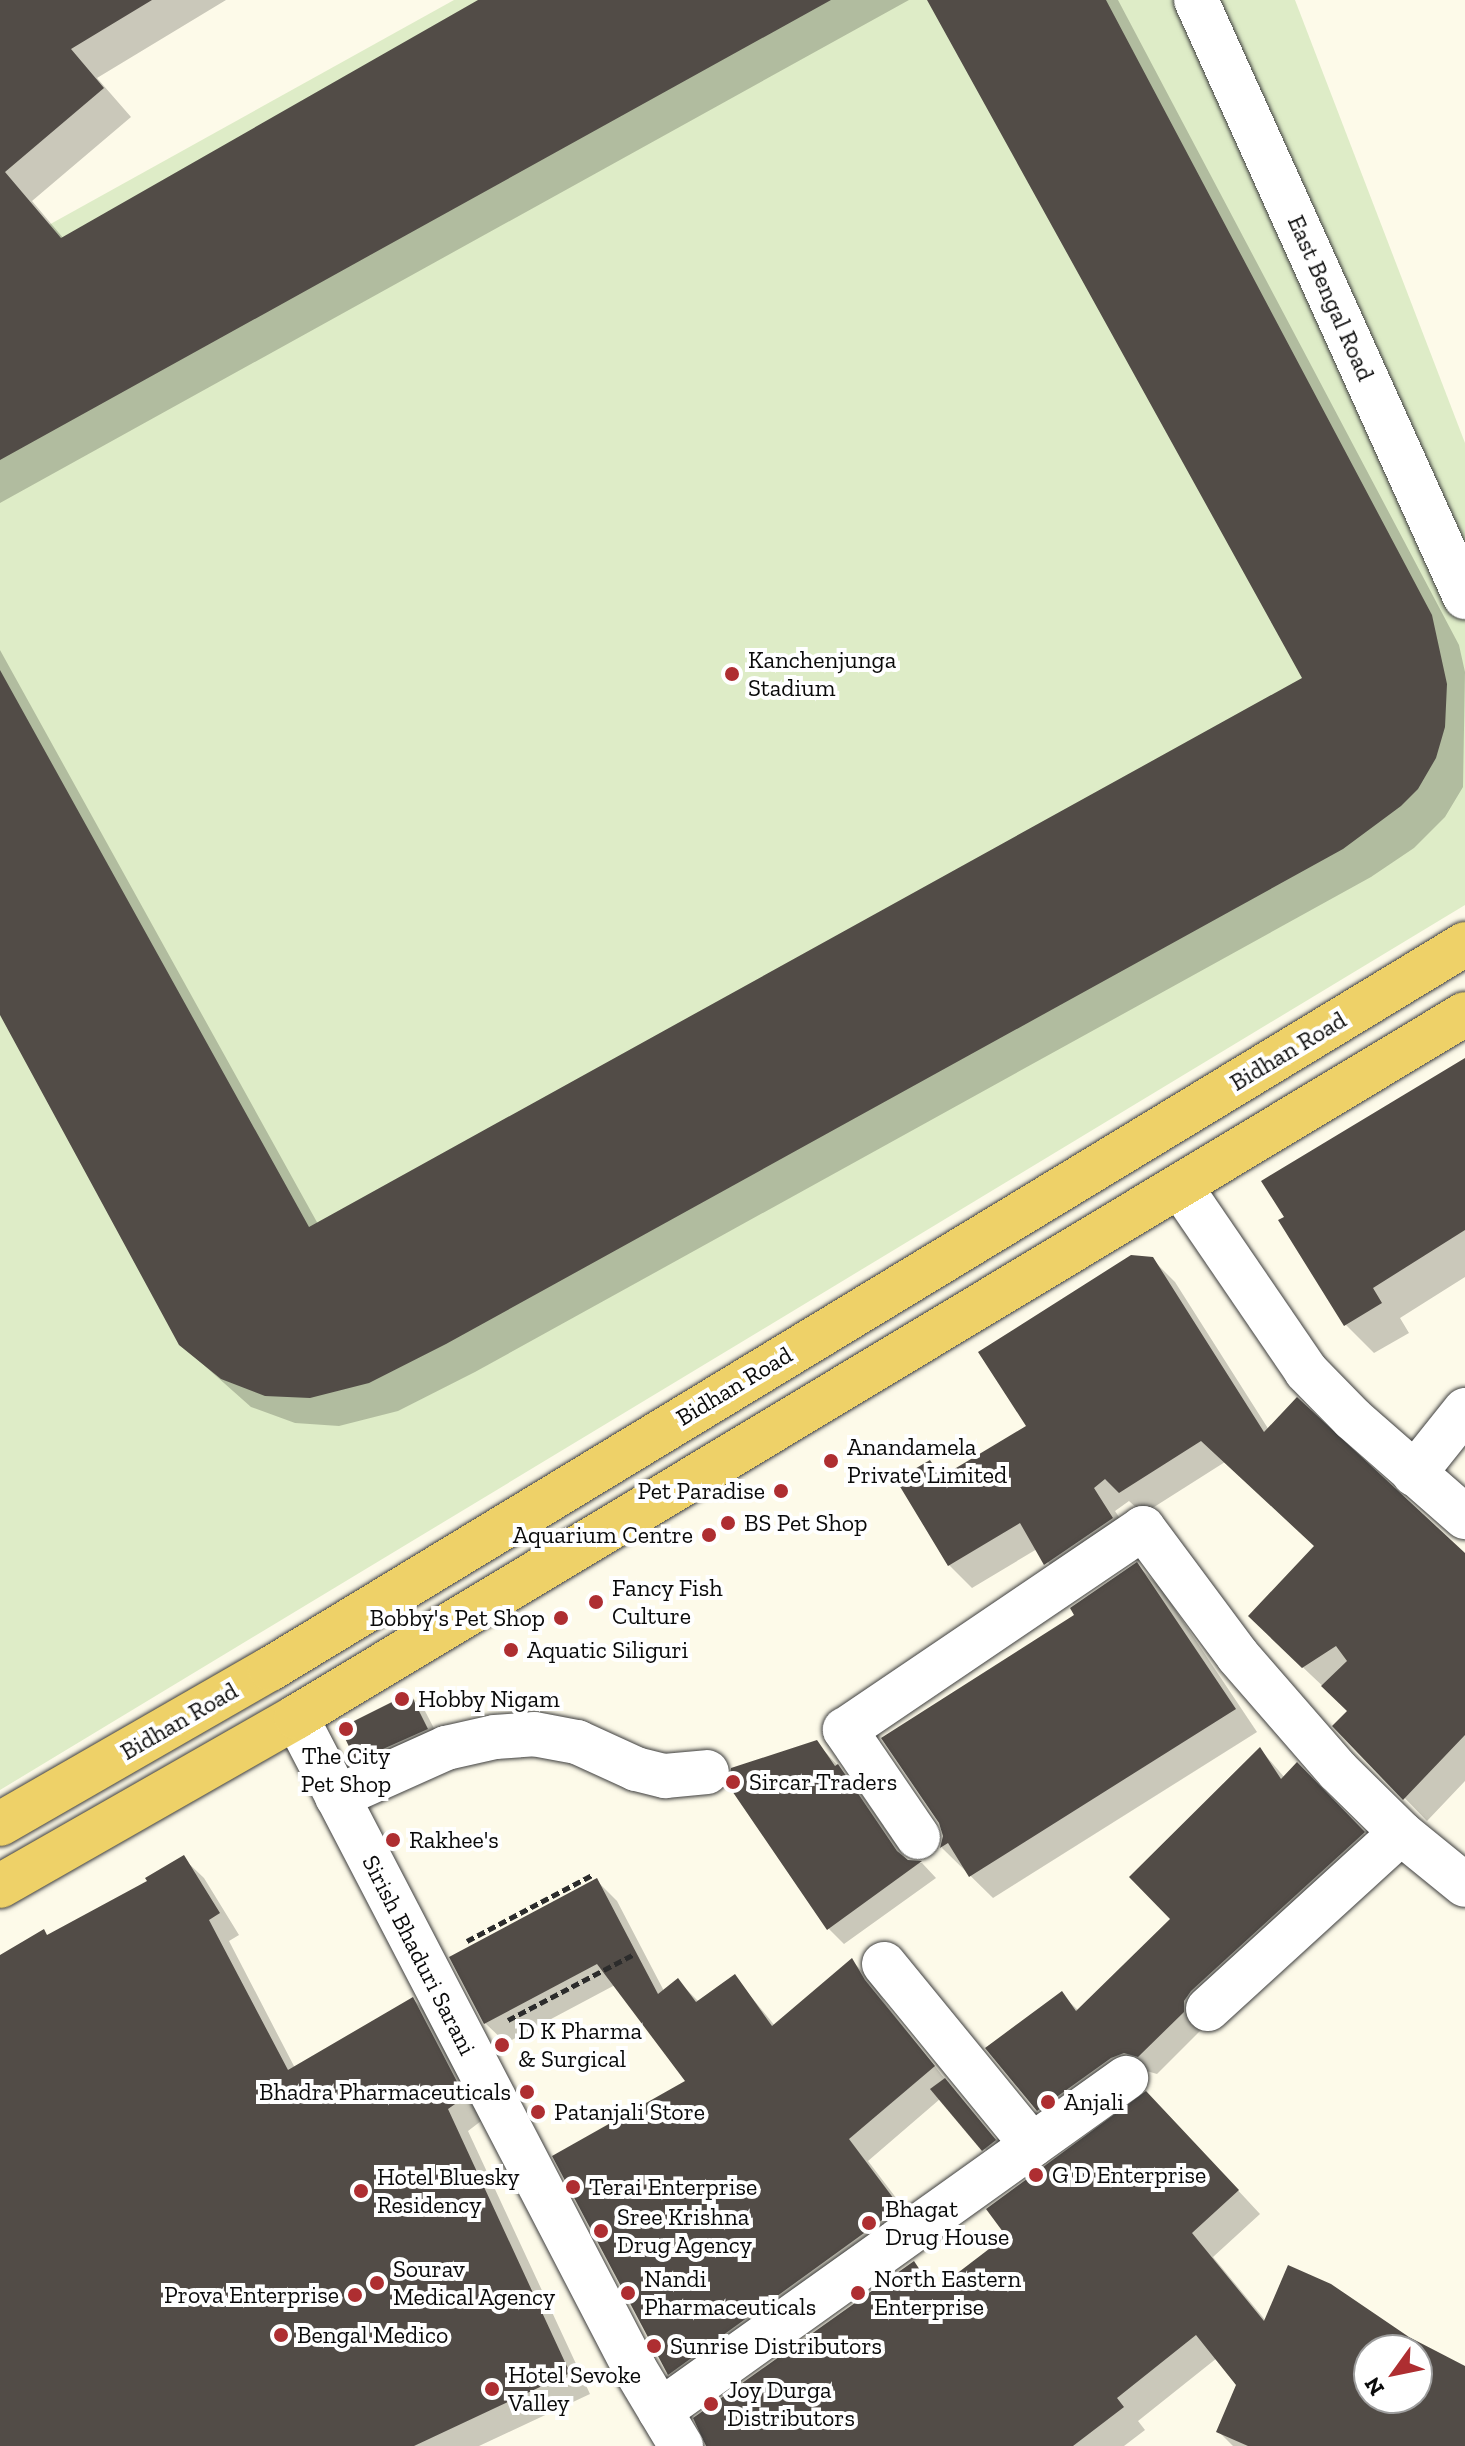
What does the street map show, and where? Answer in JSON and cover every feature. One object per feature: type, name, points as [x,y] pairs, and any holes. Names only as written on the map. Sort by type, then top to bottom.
[{"type":"main road","name":"Bidhan Road","points":[[0,1824],[270,1669],[1465,944]]},
{"type":"main road","points":[[0,1886],[296,1717],[1465,1014]]},
{"type":"main road","points":[[1149,1134],[1180,1186]]},
{"type":"main road","points":[[605,1465],[634,1513]]},
{"type":"street","name":"East Bengal Road","points":[[1196,0],[1465,597]]},
{"type":"street","points":[[1180,1186],[1306,1371],[1414,1474],[1465,1517]]},
{"type":"street","points":[[1414,1474],[1465,1410]]},
{"type":"street","points":[[918,1837],[845,1730],[1143,1528],[1270,1695],[1338,1771],[1401,1833],[1465,1885]]},
{"type":"street","name":"Sirish Bhaduri Sarani","points":[[296,1717],[464,2043],[670,2428]]},
{"type":"street","points":[[337,1797],[446,1748],[495,1737],[534,1734],[577,1742],[636,1769],[665,1776],[707,1772]]},
{"type":"street","points":[[1208,2009],[1401,1833]]},
{"type":"street","points":[[884,1964],[1032,2145]]},
{"type":"street","points":[[670,2428],[1032,2145],[1126,2078]]},
{"type":"path","points":[[424,1964],[592,1875]]},
{"type":"path","points":[[464,2043],[634,1954]]},
{"type":"green space","name":"Kanchenjunga Stadium","points":[[454,0],[1295,0],[1465,443],[1465,905],[0,1790],[0,252]]},
{"type":"building","points":[[0,0],[152,0],[71,49],[104,88],[5,172],[61,238],[478,0],[831,0],[0,460]]},
{"type":"building","points":[[927,0],[1106,0],[1432,615],[1447,684],[1445,727],[1436,758],[1418,789],[1401,806],[1343,849],[446,1344],[369,1383],[310,1398],[265,1396],[221,1379],[179,1345],[0,1015],[0,670],[309,1227],[1302,678]]},
{"type":"building","points":[[1465,1058],[1465,1230],[1373,1288],[1382,1303],[1344,1326],[1278,1220],[1284,1217],[1261,1181]]},
{"type":"building","points":[[1131,1255],[1153,1257],[1264,1432],[1297,1397],[1465,1553],[1465,1735],[1403,1800],[1332,1726],[1347,1711],[1321,1686],[1347,1661],[1336,1646],[1302,1668],[1248,1616],[1314,1546],[1201,1441],[1119,1493],[1105,1479],[1094,1488],[1113,1518],[1044,1565],[1020,1523],[948,1566],[896,1480],[930,1460],[941,1477],[1026,1426],[978,1352]]},
{"type":"building","points":[[1137,1562],[1236,1709],[969,1877],[948,1843],[940,1848],[943,1836],[939,1823],[881,1738],[1074,1615],[1070,1608]]},
{"type":"building","points":[[410,1693],[428,1729],[356,1761],[340,1728]]},
{"type":"building","points":[[817,1740],[835,1766],[838,1764],[897,1851],[908,1860],[922,1861],[827,1930],[728,1785],[731,1768]]},
{"type":"building","points":[[1260,1747],[1281,1779],[1297,1762],[1365,1832],[1191,1991],[1184,2001],[1184,2012],[1138,2057],[1124,2053],[1111,2058],[1037,2111],[985,2048],[1062,1991],[1076,2011],[1170,1919],[1129,1877]]},
{"type":"building","points":[[184,1855],[220,1913],[209,1920],[288,2070],[413,1997],[465,2097],[448,2109],[570,2373],[414,2446],[0,2446],[0,1955],[44,1929],[47,1935],[147,1881],[145,1878]]},
{"type":"building","points":[[597,1878],[658,1994],[678,1978],[696,2002],[735,1974],[772,2026],[852,1958],[865,1980],[935,2066],[849,2139],[900,2207],[668,2375],[552,2156],[685,2081],[597,1964],[484,2024],[449,1957]]},
{"type":"building","points":[[945,2078],[996,2140],[982,2151],[930,2089]]},
{"type":"building","points":[[1146,2091],[1239,2190],[1192,2233],[1264,2321],[1288,2265],[1331,2284],[1405,2334],[1353,2334],[1353,2414],[1433,2414],[1433,2349],[1465,2366],[1465,2446],[1248,2446],[1216,2432],[1236,2385],[1196,2335],[1117,2398],[1124,2407],[1073,2446],[706,2446],[693,2418],[914,2261],[934,2291],[1006,2236],[986,2209]]},
{"type":"place","name":"Kanchenjunga Stadium","points":[[732,674]]},
{"type":"place","name":"Anandamela Private Limited","points":[[831,1461]]},
{"type":"place","name":"Pet Paradise","points":[[781,1491]]},
{"type":"place","name":"BS Pet Shop","points":[[728,1523]]},
{"type":"place","name":"Aquarium Centre","points":[[709,1535]]},
{"type":"place","name":"Fancy Fish Culture","points":[[596,1602]]},
{"type":"place","name":"Bobby's Pet Shop","points":[[561,1618]]},
{"type":"place","name":"Aquatic Siliguri","points":[[511,1650]]},
{"type":"place","name":"Hobby Nigam","points":[[402,1699]]},
{"type":"place","name":"The City Pet Shop","points":[[346,1729]]},
{"type":"place","name":"Sircar Traders","points":[[733,1782]]},
{"type":"place","name":"Rakhee's","points":[[393,1840]]},
{"type":"place","name":"D K Pharma & Surgical","points":[[502,2045]]},
{"type":"place","name":"Bhadra Pharmaceuticals","points":[[527,2092]]},
{"type":"place","name":"Anjali","points":[[1048,2102]]},
{"type":"place","name":"Patanjali Store","points":[[538,2112]]},
{"type":"place","name":"G D Enterprise","points":[[1036,2175]]},
{"type":"place","name":"Terai Enterprise","points":[[573,2187]]},
{"type":"place","name":"Hotel Bluesky Residency","points":[[361,2191]]},
{"type":"place","name":"Bhagat Drug House","points":[[869,2223]]},
{"type":"place","name":"Sree Krishna Drug Agency","points":[[601,2231]]},
{"type":"place","name":"Sourav Medical Agency","points":[[377,2283]]},
{"type":"place","name":"Nandi Pharmaceuticals","points":[[628,2293]]},
{"type":"place","name":"North Eastern Enterprise","points":[[858,2293]]},
{"type":"place","name":"Prova Enterprise","points":[[355,2295]]},
{"type":"place","name":"Bengal Medico","points":[[281,2335]]},
{"type":"place","name":"Sunrise Distributors","points":[[654,2346]]},
{"type":"place","name":"Hotel Sevoke Valley","points":[[492,2389]]},
{"type":"place","name":"Joy Durga Distributors","points":[[711,2404]]}]
